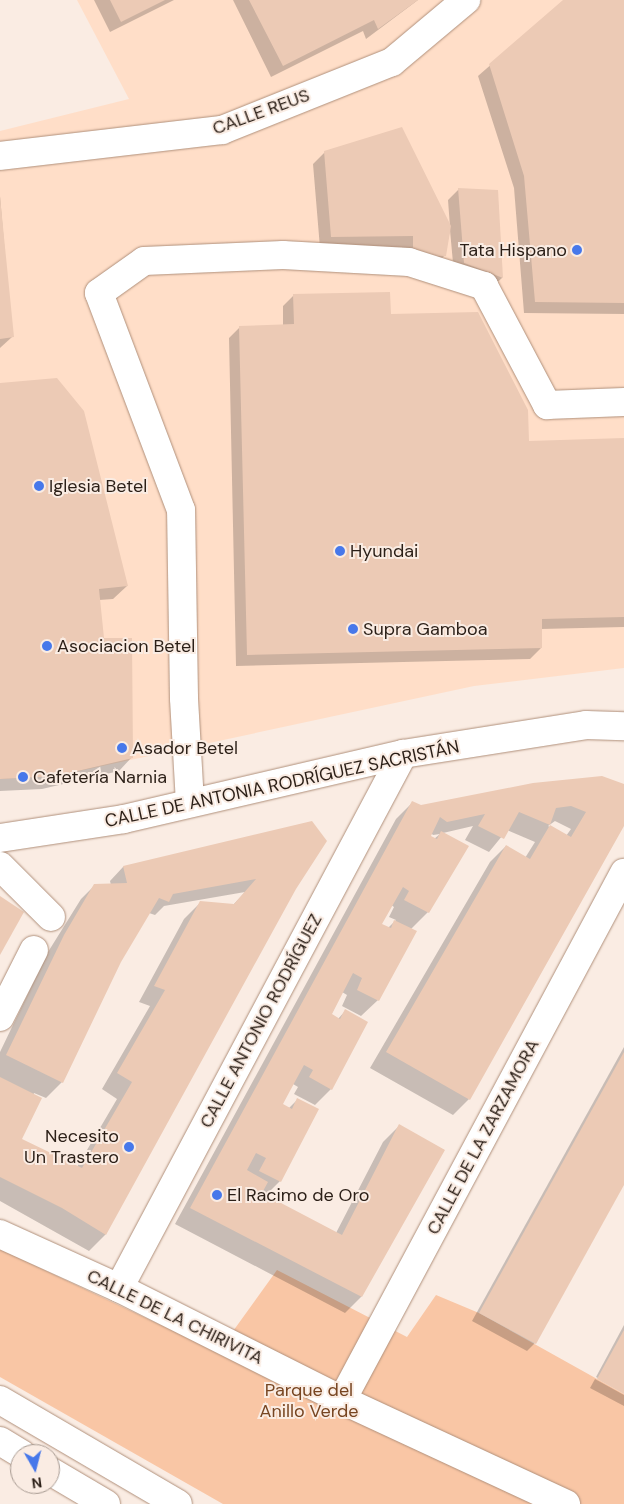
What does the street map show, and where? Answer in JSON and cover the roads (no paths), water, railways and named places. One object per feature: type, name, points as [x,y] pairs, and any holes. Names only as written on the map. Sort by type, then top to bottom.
[{"type":"street","name":"CALLE REUS","points":[[0,156],[222,130],[392,62],[466,0]]},
{"type":"street","points":[[190,803],[184,698],[181,510],[99,293],[144,261],[283,255],[409,262],[484,286],[547,405],[624,402]]},
{"type":"street","name":"CALLE DE ANTONIA RODRÍGUEZ SACRISTÁN","points":[[0,838],[115,821],[403,754],[586,726],[624,726]]},
{"type":"street","name":"CALLE ANTONIO RODRÍGUEZ","points":[[119,1288],[403,754]]},
{"type":"street","points":[[0,866],[51,917]]},
{"type":"street","name":"CALLE DE LA ZARZAMORA","points":[[342,1400],[624,873]]},
{"type":"street","points":[[0,1017],[34,950]]},
{"type":"street","name":"CALLE DE LA CHIRIVITA","points":[[0,1234],[119,1288],[342,1400],[566,1504]]},
{"type":"street","points":[[0,1400],[178,1504]]},
{"type":"street","points":[[60,1477],[106,1504]]},
{"type":"place","name":"Tata Hispano","points":[[577,250]]},
{"type":"place","name":"Iglesia Betel","points":[[39,486]]},
{"type":"place","name":"Hyundai","points":[[340,551]]},
{"type":"place","name":"Supra Gamboa","points":[[353,629]]},
{"type":"place","name":"Asociacion Betel","points":[[47,646]]},
{"type":"place","name":"Asador Betel","points":[[122,748]]},
{"type":"place","name":"Cafetería Narnia","points":[[23,777]]},
{"type":"place","name":"Necesito Un Trastero","points":[[129,1147]]},
{"type":"place","name":"El Racimo de Oro","points":[[217,1195]]},
{"type":"park label","name":"Parque del Anillo Verde","points":[[309,1401]]}]
